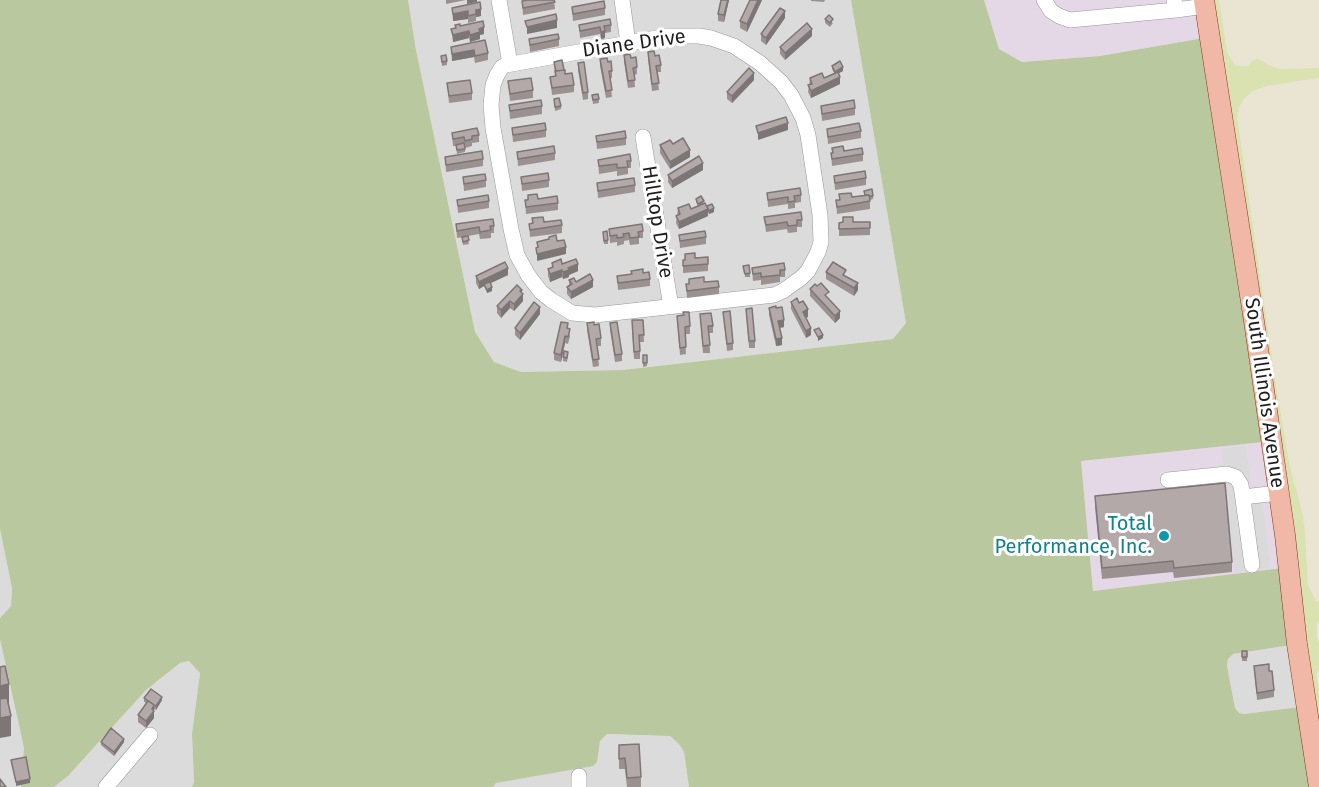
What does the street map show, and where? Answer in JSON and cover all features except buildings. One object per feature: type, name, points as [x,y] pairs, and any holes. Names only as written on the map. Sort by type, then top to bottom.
[{"type":"main road","name":"South Illinois Avenue","points":[[1204,3],[1254,321],[1318,787]]},
{"type":"street","points":[[499,0],[510,64]]},
{"type":"street","points":[[622,0],[628,43]]},
{"type":"street","points":[[1044,0],[1051,11],[1070,20],[1204,3]]},
{"type":"street","name":"Diane Drive","points":[[668,36],[711,38],[734,46],[760,63],[781,82],[797,105],[808,135],[821,231],[818,252],[808,271],[792,286],[774,295],[670,307],[595,315],[572,313],[551,300],[528,275],[517,255],[491,116],[493,85],[502,68],[510,64],[668,36]]},
{"type":"street","name":"Hilltop Drive","points":[[643,136],[670,307]]},
{"type":"street","points":[[1168,480],[1227,474],[1236,477],[1241,484],[1252,565]]},
{"type":"street","points":[[1243,497],[1278,493]]},
{"type":"street","points":[[106,787],[150,735]]},
{"type":"shaded area","points":[[408,0],[851,0],[906,323],[893,339],[623,370],[521,372],[494,362],[475,332],[416,50]]},
{"type":"shaded area","points":[[984,0],[1199,0],[1204,38],[1100,56],[1022,62],[999,49]]},
{"type":"shaded area","points":[[1219,0],[1319,0],[1319,68],[1280,69],[1263,61],[1248,66],[1235,65],[1227,52]]},
{"type":"shaded area","points":[[1319,78],[1319,602],[1316,601],[1308,585],[1303,516],[1289,462],[1276,386],[1237,116],[1244,99],[1253,91],[1267,86]]},
{"type":"shaded area","points":[[1264,442],[1283,568],[1093,591],[1081,461]]},
{"type":"shaded area","points":[[1246,446],[1252,498],[1262,497],[1270,568],[1235,572],[1221,449]]},
{"type":"shaded area","points":[[0,529],[12,588],[11,606],[0,618]]},
{"type":"shaded area","points":[[0,639],[24,748],[21,787],[0,787]]},
{"type":"shaded area","points":[[1291,645],[1300,707],[1238,713],[1227,666],[1228,659],[1233,654]]},
{"type":"shaded area","points":[[189,661],[200,672],[192,734],[194,782],[192,787],[54,787],[68,776],[146,690],[180,663]]},
{"type":"shaded area","points":[[607,734],[670,736],[684,752],[689,787],[493,787],[496,783],[598,750],[600,741]]},
{"type":"green space","points":[[0,0],[408,0],[416,50],[475,332],[494,362],[521,372],[623,370],[893,339],[906,323],[851,0],[984,0],[999,49],[1022,62],[1100,56],[1204,38],[1264,442],[1081,461],[1093,591],[1283,568],[1291,645],[1233,654],[1228,659],[1227,666],[1235,708],[1239,713],[1300,707],[1312,787],[689,787],[684,752],[670,736],[607,734],[600,741],[597,762],[593,766],[496,783],[493,787],[192,787],[194,782],[192,734],[200,673],[189,661],[180,663],[146,690],[68,776],[54,787],[21,787],[24,748],[0,639],[0,618],[11,606],[12,588],[0,529]]},
{"type":"green space","points":[[1211,0],[1219,0],[1227,52],[1235,65],[1248,66],[1257,59],[1280,69],[1319,68],[1319,78],[1267,86],[1253,91],[1244,99],[1237,116],[1276,386],[1289,462],[1303,516],[1308,585],[1316,601],[1319,602],[1317,636],[1319,669],[1317,674],[1319,748]]},
{"type":"place","name":"Total Performance, Inc.","points":[[1164,536]]}]
